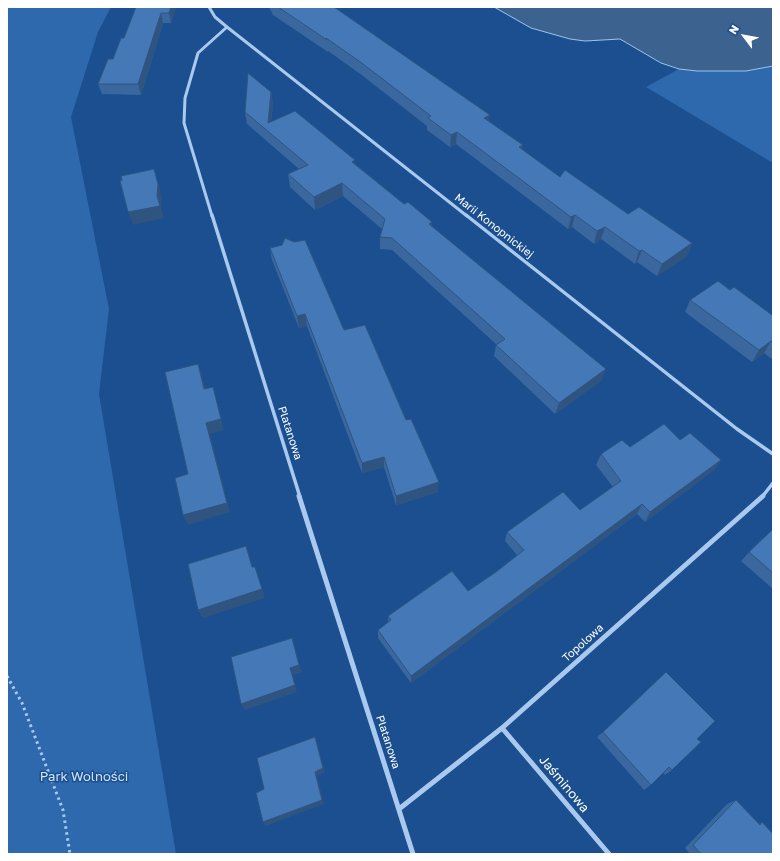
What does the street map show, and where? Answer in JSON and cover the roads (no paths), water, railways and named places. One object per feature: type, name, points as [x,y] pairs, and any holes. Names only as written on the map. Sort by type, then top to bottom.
[{"type":"street","name":"Marii Konopnickiej","points":[[210,7],[215,17],[737,429],[773,454]]},
{"type":"street","name":"Platanowa","points":[[228,27],[198,53],[185,98],[184,123],[251,342],[413,854]]},
{"type":"street","name":"Topolowa","points":[[399,809],[502,728],[761,498],[773,483]]},
{"type":"street","name":"Jaśminowa","points":[[502,728],[609,854]]},
{"type":"park label","name":"Park Wolności","points":[[84,777]]}]
